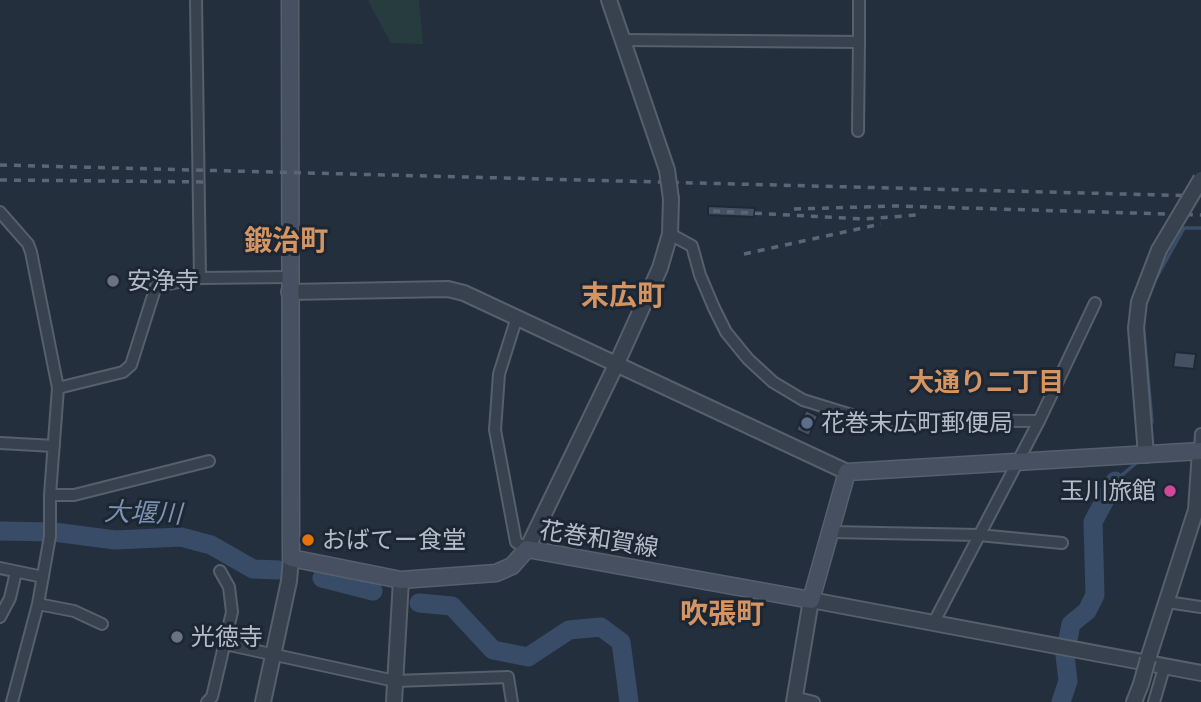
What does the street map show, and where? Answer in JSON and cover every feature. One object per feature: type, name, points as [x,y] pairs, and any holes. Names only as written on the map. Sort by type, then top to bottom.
[{"type":"main road","points":[[290,0],[291,558]]},
{"type":"main road","points":[[811,600],[847,472],[1201,451]]},
{"type":"main road","name":"花巻和賀線","points":[[291,558],[401,580],[496,573],[512,566],[527,549],[811,600]]},
{"type":"street","points":[[196,0],[200,278]]},
{"type":"street","points":[[517,317],[499,374],[495,430],[516,542],[527,549],[660,268],[670,233],[671,199],[667,170],[609,0]]},
{"type":"street","points":[[858,131],[859,0]]},
{"type":"street","points":[[623,40],[859,42]]},
{"type":"street","points":[[1146,455],[1137,354],[1139,302],[1159,250],[1201,179]]},
{"type":"street","points":[[0,212],[28,244],[31,252],[58,388],[50,531],[38,604],[12,702]]},
{"type":"street","points":[[670,233],[692,246],[700,275],[726,332],[748,359],[773,382],[803,400],[868,420],[1039,421]]},
{"type":"street","points":[[58,388],[122,372],[131,365],[156,285],[200,278],[447,289],[517,317],[847,472]]},
{"type":"street","points":[[934,622],[1039,421],[1095,303]]},
{"type":"street","points":[[1134,702],[1199,500],[1201,434]]},
{"type":"street","points":[[0,443],[54,446]]},
{"type":"street","points":[[50,495],[74,495],[209,461]]},
{"type":"street","points":[[831,532],[979,535],[1062,543]]},
{"type":"street","points":[[263,702],[289,581],[291,558]]},
{"type":"street","points":[[0,568],[43,577]]},
{"type":"street","points":[[207,702],[212,697],[232,612],[229,587],[220,571]]},
{"type":"street","points":[[0,617],[10,598],[16,572]]},
{"type":"street","points":[[394,702],[401,580]]},
{"type":"street","points":[[814,702],[794,700],[811,600],[1201,673]]},
{"type":"street","points":[[1167,602],[1201,607]]},
{"type":"street","points":[[38,604],[74,611],[102,624]]},
{"type":"street","points":[[225,644],[395,681],[508,677],[512,702]]},
{"type":"street","points":[[1154,702],[1164,668]]},
{"type":"green space","points":[[419,0],[423,44],[391,43],[368,1]]},
{"type":"building","points":[[708,206],[755,208],[754,217],[708,215]]},
{"type":"building","points":[[1175,352],[1196,354],[1194,369],[1173,367]]},
{"type":"building","points":[[806,410],[818,416],[809,436],[796,430]]},
{"type":"waterway","points":[[1154,282],[1184,228],[1201,228]]},
{"type":"waterway","points":[[1143,323],[1152,422]]},
{"type":"waterway","points":[[1115,481],[1135,464]]},
{"type":"waterway","name":"大堰川","points":[[1061,702],[1068,681],[1065,655],[1071,624],[1087,611],[1095,595],[1093,522],[1115,481]]},
{"type":"waterway","name":"大堰川","points":[[0,531],[54,532],[115,540],[181,537],[211,545],[253,569],[279,570]]},
{"type":"waterway","name":"大堰川","points":[[322,578],[373,591]]},
{"type":"waterway","name":"大堰川","points":[[419,603],[452,606],[493,650],[528,657],[569,630],[601,627],[621,642],[629,702]]},
{"type":"railway","points":[[0,165],[1201,196]]},
{"type":"railway","points":[[0,180],[210,182]]},
{"type":"railway","points":[[794,209],[896,206],[1201,215]]},
{"type":"railway","points":[[713,211],[863,219],[917,215]]},
{"type":"railway","points":[[744,254],[881,224]]},
{"type":"place","name":"安浄寺","points":[[113,281]]},
{"type":"place","name":"花巻末広町郵便局","points":[[807,423]]},
{"type":"place","name":"玉川旅館","points":[[1170,491]]},
{"type":"place","name":"おばてー食堂","points":[[308,540]]},
{"type":"place","name":"光徳寺","points":[[177,637]]},
{"type":"district","name":"鍛治町","points":[[286,241]]},
{"type":"district","name":"末広町","points":[[623,296]]},
{"type":"district","name":"大通り二丁目","points":[[986,382]]},
{"type":"district","name":"吹張町","points":[[722,614]]}]
